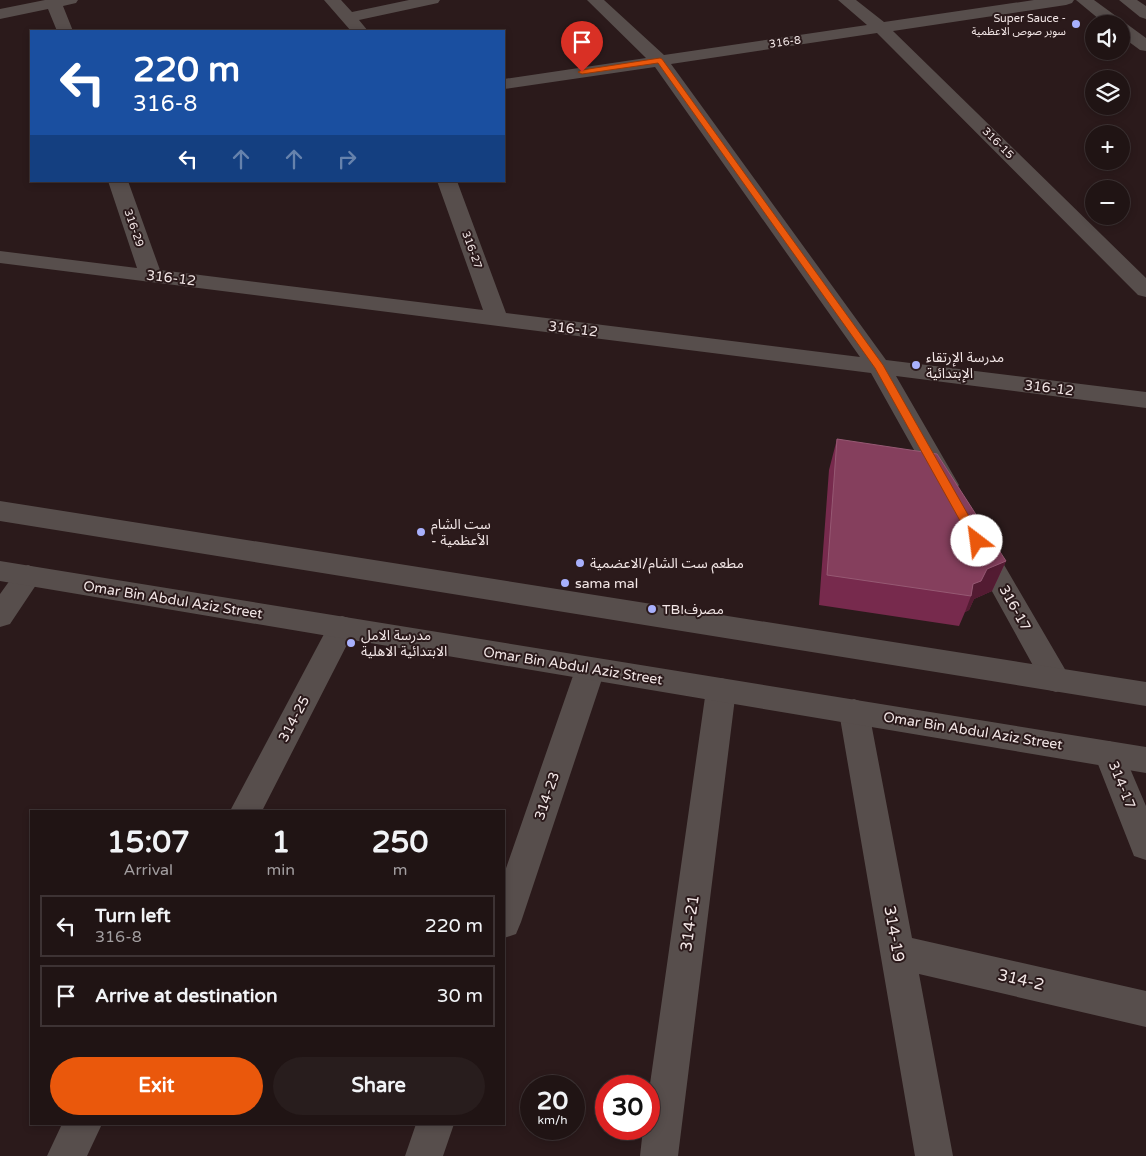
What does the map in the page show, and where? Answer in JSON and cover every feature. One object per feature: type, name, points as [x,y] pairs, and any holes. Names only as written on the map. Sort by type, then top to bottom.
[{"type":"street","points":[[332,0],[359,30]]},
{"type":"street","points":[[348,18],[432,0]]},
{"type":"street","points":[[596,0],[660,61],[879,367],[958,506]]},
{"type":"street","name":"316-15","points":[[846,0],[880,28],[1146,290]]},
{"type":"street","name":"316-8","points":[[505,84],[1066,0]]},
{"type":"street","points":[[1084,0],[1104,15]]},
{"type":"street","points":[[1127,0],[1146,14]]},
{"type":"street","points":[[0,14],[60,1],[65,30]]},
{"type":"street","points":[[1130,34],[1146,46]]},
{"type":"street","name":"316-29","points":[[118,182],[151,276]]},
{"type":"street","name":"316-27","points":[[446,182],[497,319]]},
{"type":"street","name":"316-12","points":[[0,257],[1146,400]]},
{"type":"street","points":[[0,511],[1146,694]]},
{"type":"street","name":"316-17","points":[[972,532],[1056,680]]},
{"type":"street","name":"Omar Bin Abdul Aziz Street","points":[[0,571],[590,670],[1146,760]]},
{"type":"street","points":[[0,616],[28,576]]},
{"type":"street","name":"314-25","points":[[247,810],[342,627]]},
{"type":"street","name":"314-23","points":[[505,919],[590,670]]},
{"type":"street","name":"314-21","points":[[659,1156],[721,690]]},
{"type":"street","name":"314-19","points":[[854,712],[934,1156]]},
{"type":"street","name":"314-17","points":[[1109,754],[1146,845]]},
{"type":"street","name":"314-2","points":[[897,952],[1146,1009]]},
{"type":"street","points":[[66,1156],[82,1125]]},
{"type":"street","points":[[424,1156],[435,1125]]},
{"type":"building","points":[[837,439],[937,454],[1006,561],[987,569],[981,581],[973,584],[971,596],[827,575]]},
{"type":"place","name":"Super Sauce - سوبر صوص الاعظمية","points":[[1076,24]]},
{"type":"place","name":"مدرسة الإرتقاء الإبتدائية","points":[[916,365]]},
{"type":"place","name":"ست الشام - الأعظمية","points":[[421,532]]},
{"type":"place","name":"مطعم ست الشام/الاعضمية","points":[[580,563]]},
{"type":"place","name":"sama mal","points":[[565,583]]},
{"type":"place","name":"TBIمصرف","points":[[652,609]]},
{"type":"place","name":"مدرسة الامل الابتدائية الاهلية","points":[[351,643]]},
{"type":"route","points":[[582,72],[660,61],[879,367],[977,541]]}]
